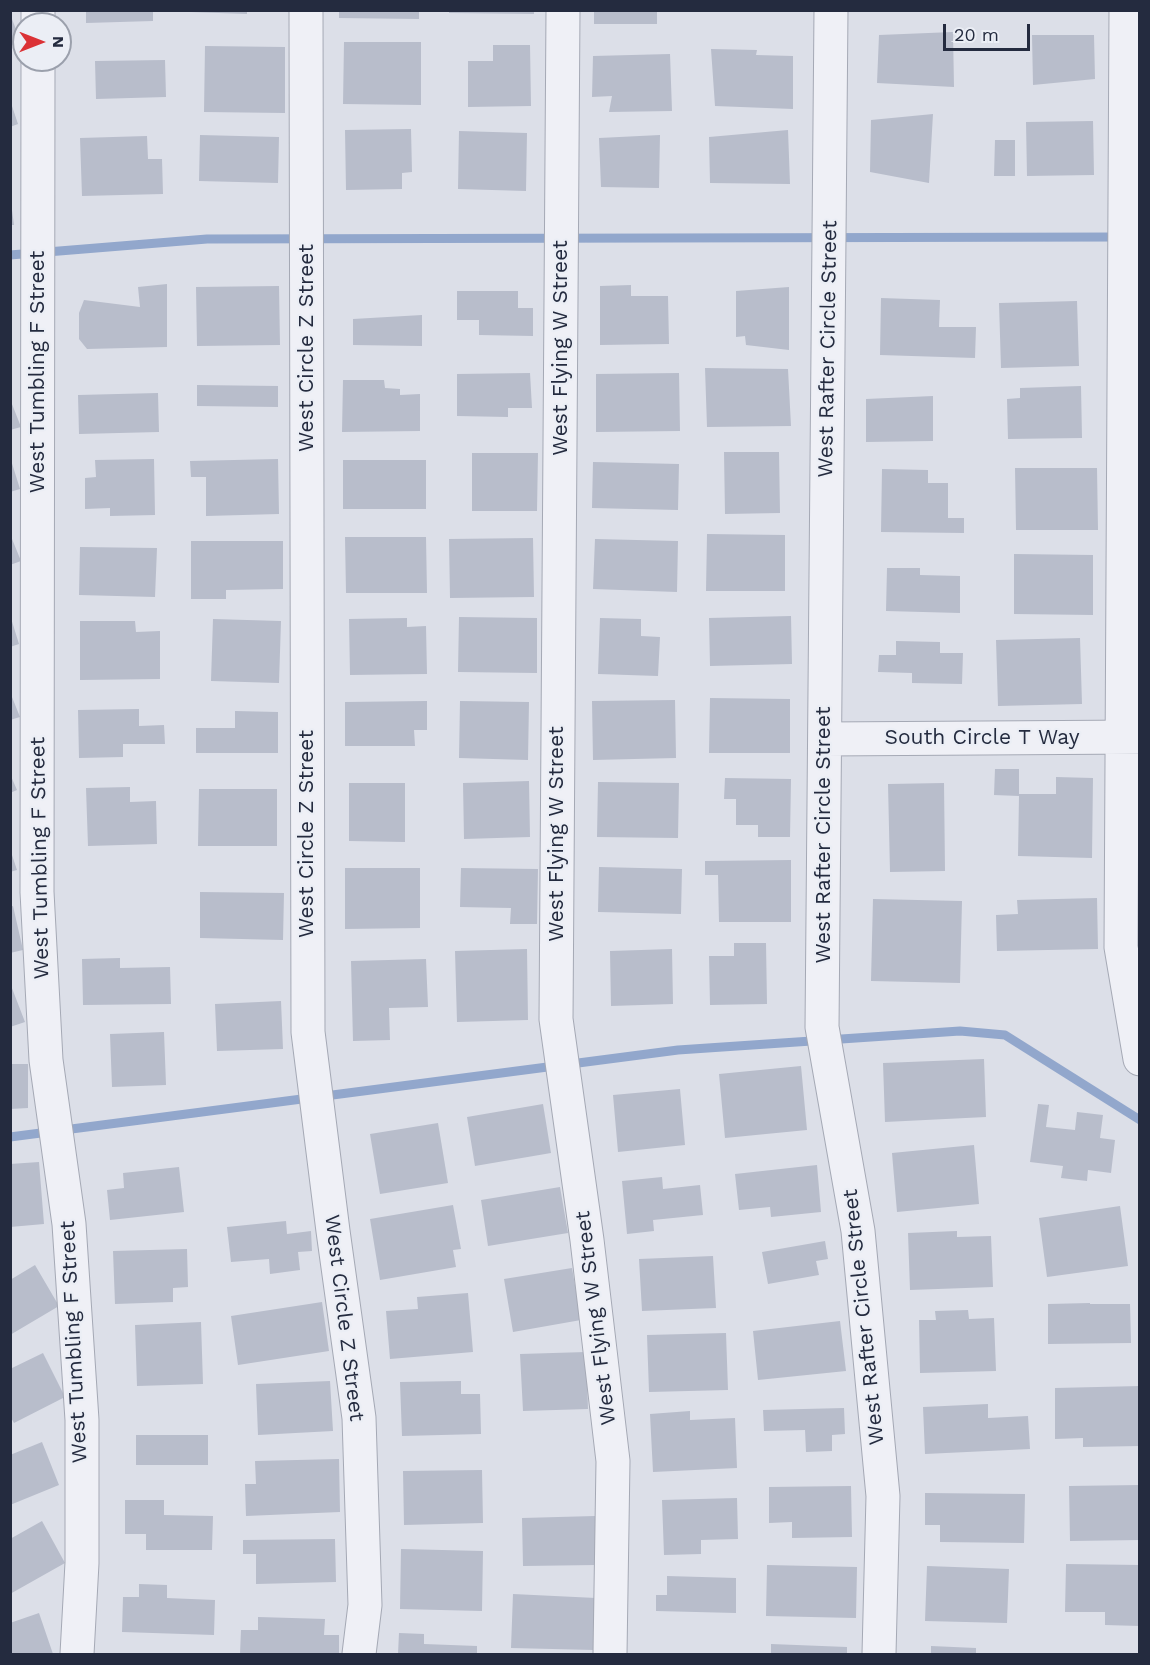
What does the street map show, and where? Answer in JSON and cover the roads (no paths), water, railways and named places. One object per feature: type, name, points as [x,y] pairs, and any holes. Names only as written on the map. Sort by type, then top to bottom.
[{"type":"street","name":"West Circle Z Street","points":[[306,10],[308,1032],[359,1418],[364,1605],[359,1654]]},
{"type":"street","name":"West Flying W Street","points":[[563,10],[556,1020],[587,1240],[613,1461],[610,1654]]},
{"type":"street","name":"West Rafter Circle Street","points":[[831,10],[822,1027],[858,1231],[883,1496],[879,1654]]},
{"type":"street","points":[[1126,10],[1131,737],[1121,946],[1140,1059]]},
{"type":"street","name":"West Tumbling F Street","points":[[38,72],[37,892],[46,1060],[69,1224],[82,1420],[82,1563],[77,1654]]},
{"type":"street","name":"South Circle T Way","points":[[825,740],[1131,737]]},
{"type":"waterway","points":[[10,255],[207,239],[1119,237]]},
{"type":"waterway","points":[[10,1137],[678,1050],[960,1031],[1005,1035],[1140,1120]]}]
